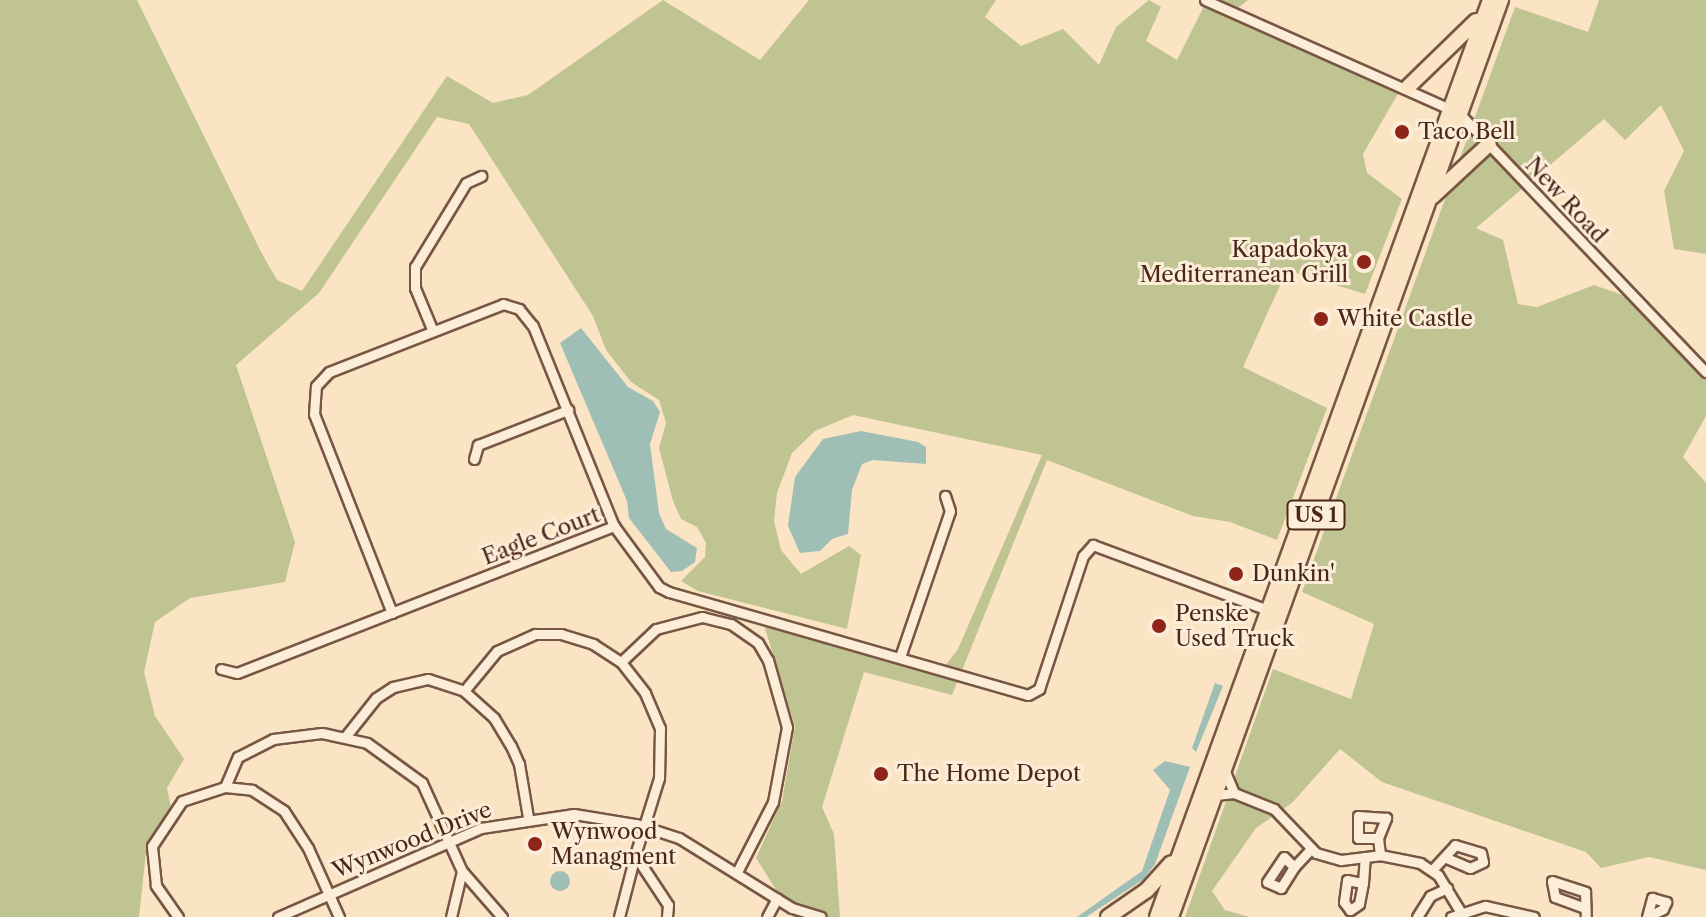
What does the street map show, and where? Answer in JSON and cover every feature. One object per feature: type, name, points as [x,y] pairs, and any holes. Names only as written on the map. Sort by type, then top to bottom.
[{"type":"highway","points":[[1408,87],[1466,35],[1490,0]]},
{"type":"highway","name":"US 1","points":[[1171,917],[1423,214],[1490,0]]},
{"type":"highway","name":"US 1","points":[[1157,917],[1455,110],[1501,0]]},
{"type":"highway","points":[[1423,214],[1450,175],[1489,144]]},
{"type":"highway","points":[[1108,917],[1147,890],[1181,850]]},
{"type":"street","name":"New Road","points":[[1205,0],[1455,110],[1706,372]]},
{"type":"street","points":[[432,329],[415,288],[415,267],[466,183],[481,176]]},
{"type":"street","points":[[392,613],[314,414],[313,394],[329,372],[492,305],[519,309],[533,326],[614,526]]},
{"type":"street","points":[[474,459],[478,445],[568,410]]},
{"type":"street","points":[[900,657],[950,511],[945,496]]},
{"type":"street","name":"Eagle Court","points":[[221,669],[237,673],[614,526],[659,587],[669,592],[1023,694],[1034,693],[1083,556],[1098,544],[1268,610]]},
{"type":"street","points":[[621,662],[656,629],[702,617],[731,624],[758,643],[768,660],[787,727],[773,802],[737,872]]},
{"type":"street","points":[[464,691],[497,651],[535,634],[561,634],[593,644],[621,662],[645,693],[660,728],[660,770],[619,917]]},
{"type":"street","points":[[345,737],[376,698],[393,687],[428,679],[464,691],[494,718],[511,746],[519,764],[528,817]]},
{"type":"street","points":[[176,916],[152,871],[157,832],[182,801],[225,787],[233,764],[255,746],[308,733],[345,737],[394,758],[422,783],[462,871],[502,917]]},
{"type":"street","points":[[1225,772],[1234,793]]},
{"type":"street","name":"Wynwood Drive","points":[[225,787],[252,790],[284,811],[328,894]]},
{"type":"street","points":[[1216,795],[1234,793],[1274,809],[1311,849],[1341,860],[1380,855],[1409,859],[1432,870],[1447,888],[1455,914],[1478,906],[1534,917]]},
{"type":"street","name":"Wynwood Drive","points":[[278,917],[300,912],[328,894],[450,841],[528,817],[574,814],[644,827],[679,838],[777,898],[821,917]]},
{"type":"street","points":[[1378,838],[1380,855]]},
{"type":"street","points":[[1294,867],[1311,849]]},
{"type":"street","points":[[635,855],[668,905],[667,917]]},
{"type":"street","points":[[1363,883],[1365,857]]},
{"type":"street","points":[[1432,870],[1446,858]]},
{"type":"street","points":[[451,917],[462,871]]},
{"type":"street","points":[[1417,917],[1430,896],[1447,888]]},
{"type":"street","points":[[328,894],[339,917]]},
{"type":"street","points":[[767,917],[777,898]]},
{"type":"green space","points":[[0,0],[137,0],[277,280],[302,291],[447,76],[493,103],[528,95],[663,0],[760,60],[809,0],[996,0],[985,17],[1021,46],[1063,29],[1099,65],[1116,27],[1149,0],[1161,7],[1146,41],[1177,60],[1207,0],[1248,0],[1233,12],[1403,85],[1363,154],[1367,173],[1402,199],[1365,294],[1287,270],[1243,367],[1327,408],[1277,540],[1230,522],[1193,516],[1047,460],[952,695],[864,672],[822,807],[834,834],[840,917],[793,917],[756,858],[782,801],[795,726],[764,625],[939,674],[958,649],[1042,455],[853,415],[815,431],[792,453],[777,493],[774,521],[781,550],[801,574],[849,546],[861,555],[847,629],[698,591],[681,581],[705,557],[706,543],[697,527],[681,519],[673,501],[659,448],[666,423],[659,400],[631,382],[606,350],[593,316],[469,124],[437,117],[319,293],[236,365],[295,542],[285,582],[190,598],[155,622],[144,672],[155,716],[184,759],[167,788],[172,811],[146,852],[139,917],[0,917]]},
{"type":"green space","points":[[1599,0],[1706,0],[1706,254],[1674,249],[1664,191],[1684,151],[1661,105],[1625,140],[1604,119],[1476,228],[1503,240],[1518,304],[1537,307],[1594,285],[1634,299],[1706,372],[1706,416],[1683,457],[1706,483],[1706,870],[1649,857],[1601,868],[1586,852],[1382,782],[1340,749],[1292,803],[1256,828],[1212,891],[1225,910],[1250,917],[1185,917],[1273,669],[1351,699],[1374,624],[1302,592],[1515,7],[1588,32]]},
{"type":"water","points":[[581,328],[628,387],[653,401],[660,412],[650,444],[659,513],[666,529],[697,548],[695,562],[682,571],[671,572],[629,518],[627,501],[560,343]]},
{"type":"water","points":[[861,431],[918,442],[926,447],[926,464],[873,460],[862,464],[852,490],[848,534],[832,539],[820,551],[800,553],[788,526],[795,477],[823,439]]},
{"type":"water","points":[[1215,683],[1223,686],[1196,752],[1192,748]]},
{"type":"water","points":[[1165,761],[1190,767],[1155,864],[1144,879],[1086,917],[1077,917],[1142,871],[1170,790],[1153,770]]},
{"type":"water","points":[[560,871],[567,874],[570,881],[567,888],[560,891],[553,888],[550,881],[553,874]]},
{"type":"place","name":"Taco Bell","points":[[1402,132]]},
{"type":"place","name":"Kapadokya Mediterranean Grill","points":[[1364,262]]},
{"type":"place","name":"White Castle","points":[[1321,319]]},
{"type":"place","name":"Dunkin'","points":[[1236,574]]},
{"type":"place","name":"Penske Used Truck","points":[[1159,626]]},
{"type":"place","name":"The Home Depot","points":[[881,774]]},
{"type":"place","name":"Wynwood Managment","points":[[535,844]]}]
